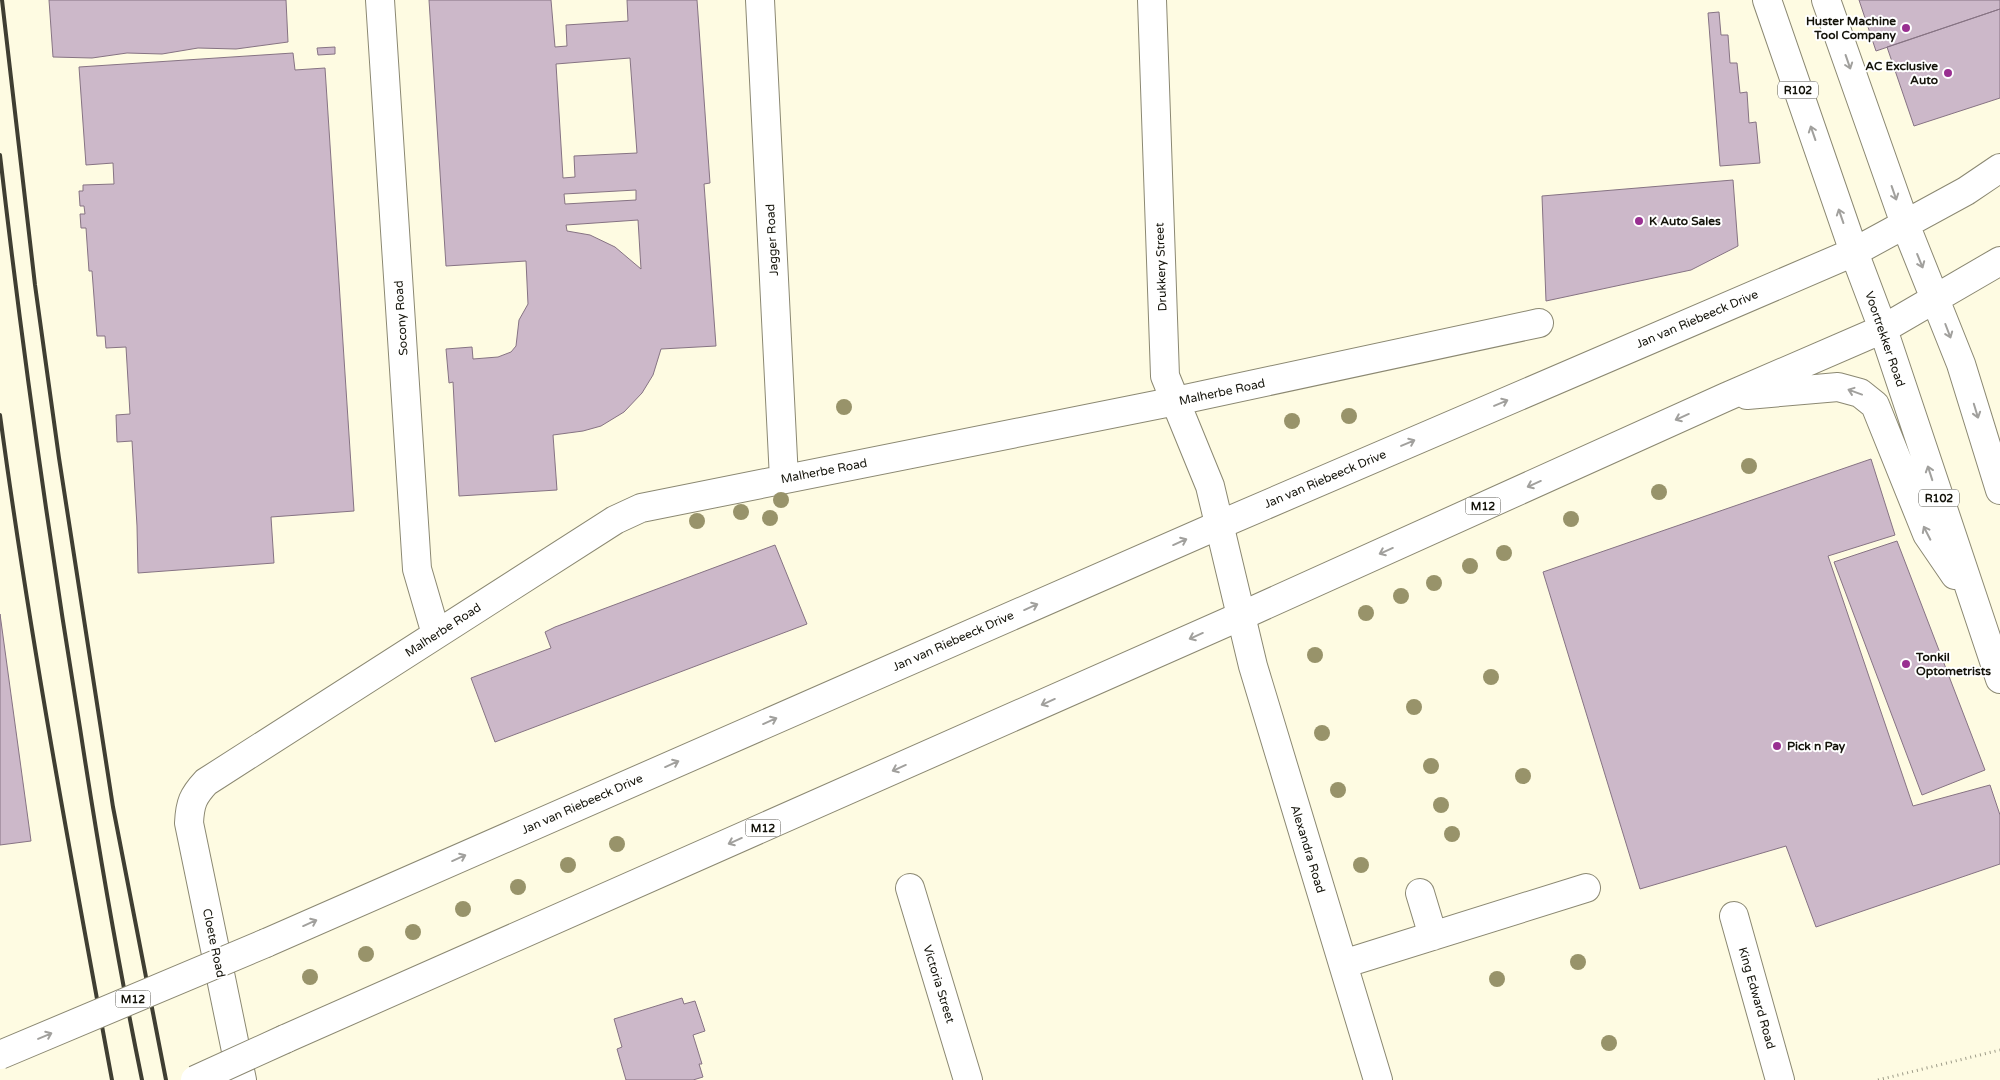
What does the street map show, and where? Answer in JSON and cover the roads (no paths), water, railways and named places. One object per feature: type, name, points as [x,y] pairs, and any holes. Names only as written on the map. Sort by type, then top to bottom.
[{"type":"main road","name":"Socony Road","points":[[380,0],[417,569],[436,634]]},
{"type":"main road","name":"Jagger Road","points":[[760,0],[784,479]]},
{"type":"main road","name":"Drukkery Street","points":[[1152,0],[1165,376],[1210,486],[1219,525]]},
{"type":"main road","name":"Voortrekker Road","points":[[1767,0],[1854,252],[1883,328],[2000,680]]},
{"type":"main road","points":[[1826,0],[1905,224],[1961,364],[2000,490]]},
{"type":"main road","name":"M12","points":[[1905,224],[1966,191],[2000,168]]},
{"type":"main road","name":"Jan van Riebeeck Drive","points":[[0,1055],[266,943],[1219,525],[1854,252],[1905,224]]},
{"type":"main road","name":"M12","points":[[195,1080],[1241,616],[1883,328],[2000,261]]},
{"type":"main road","name":"Malherbe Road","points":[[190,805],[206,782],[615,520],[641,508],[1176,401],[1539,323]]},
{"type":"main road","points":[[1726,397],[1838,387],[1860,393],[1875,405],[1927,534],[1973,602]]},
{"type":"main road","name":"Alexandra Road","points":[[1219,525],[1253,666],[1378,1080]]},
{"type":"main road","name":"Cloete Road","points":[[190,805],[189,823],[194,850],[242,1080]]},
{"type":"main road","name":"Victoria Street","points":[[910,888],[968,1080]]},
{"type":"main road","points":[[1343,964],[1586,888]]},
{"type":"main road","points":[[1420,893],[1433,936]]},
{"type":"main road","name":"King Edward Road","points":[[1734,916],[1780,1080]]},
{"type":"railway","points":[[2,0],[35,285],[59,458],[113,807],[166,1080]]},
{"type":"railway","points":[[0,155],[27,371],[58,585],[101,860],[142,1080]]},
{"type":"railway","points":[[0,415],[24,582],[66,831],[112,1080]]},
{"type":"place","name":"Huster Machine Tool Company","points":[[1906,28]]},
{"type":"place","name":"AC Exclusive Auto","points":[[1948,73]]},
{"type":"place","name":"K Auto Sales","points":[[1639,221]]},
{"type":"place","name":"Tonkil Optometrists","points":[[1906,664]]},
{"type":"place","name":"Pick n Pay","points":[[1777,746]]}]
